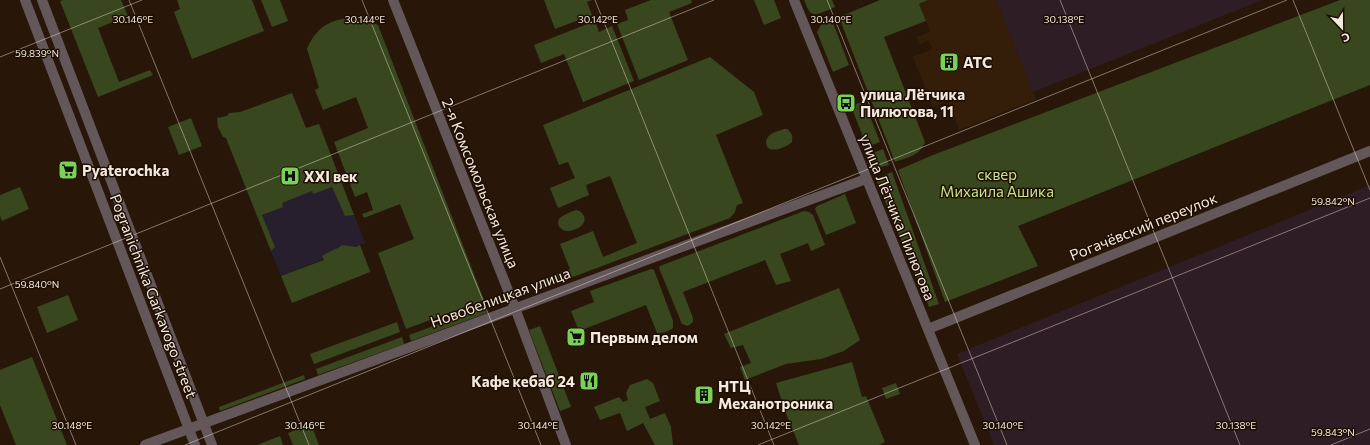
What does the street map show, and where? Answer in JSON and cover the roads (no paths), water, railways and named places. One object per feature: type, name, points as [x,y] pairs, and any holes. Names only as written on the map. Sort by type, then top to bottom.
[{"type":"street","name":"Pogranichnika Garkavogo street","points":[[25,0],[195,445]]},
{"type":"street","name":"Pogranichnika Garkavogo street","points":[[42,0],[212,445]]},
{"type":"street","name":"2-я Комсомольская улица","points":[[393,0],[515,308],[566,445]]},
{"type":"street","name":"улица Лётчика Пилютова","points":[[794,0],[975,445]]},
{"type":"street","name":"Рогачёвский переулок","points":[[928,329],[1370,150]]},
{"type":"street","name":"Новобелицкая улица","points":[[145,445],[866,179]]},
{"type":"place","name":"АТС","points":[[949,62]]},
{"type":"place","name":"улица Лётчика Пилютова, 11","points":[[846,103]]},
{"type":"place","name":"Pyaterochka","points":[[68,170]]},
{"type":"place","name":"XXI век","points":[[290,176]]},
{"type":"place","name":"Первым делом","points":[[576,337]]},
{"type":"place","name":"Кафе кебаб 24","points":[[589,381]]},
{"type":"place","name":"НТЦ Механотроника","points":[[704,395]]},
{"type":"park label","name":"сквер Михаила Ашика","points":[[997,182]]}]
